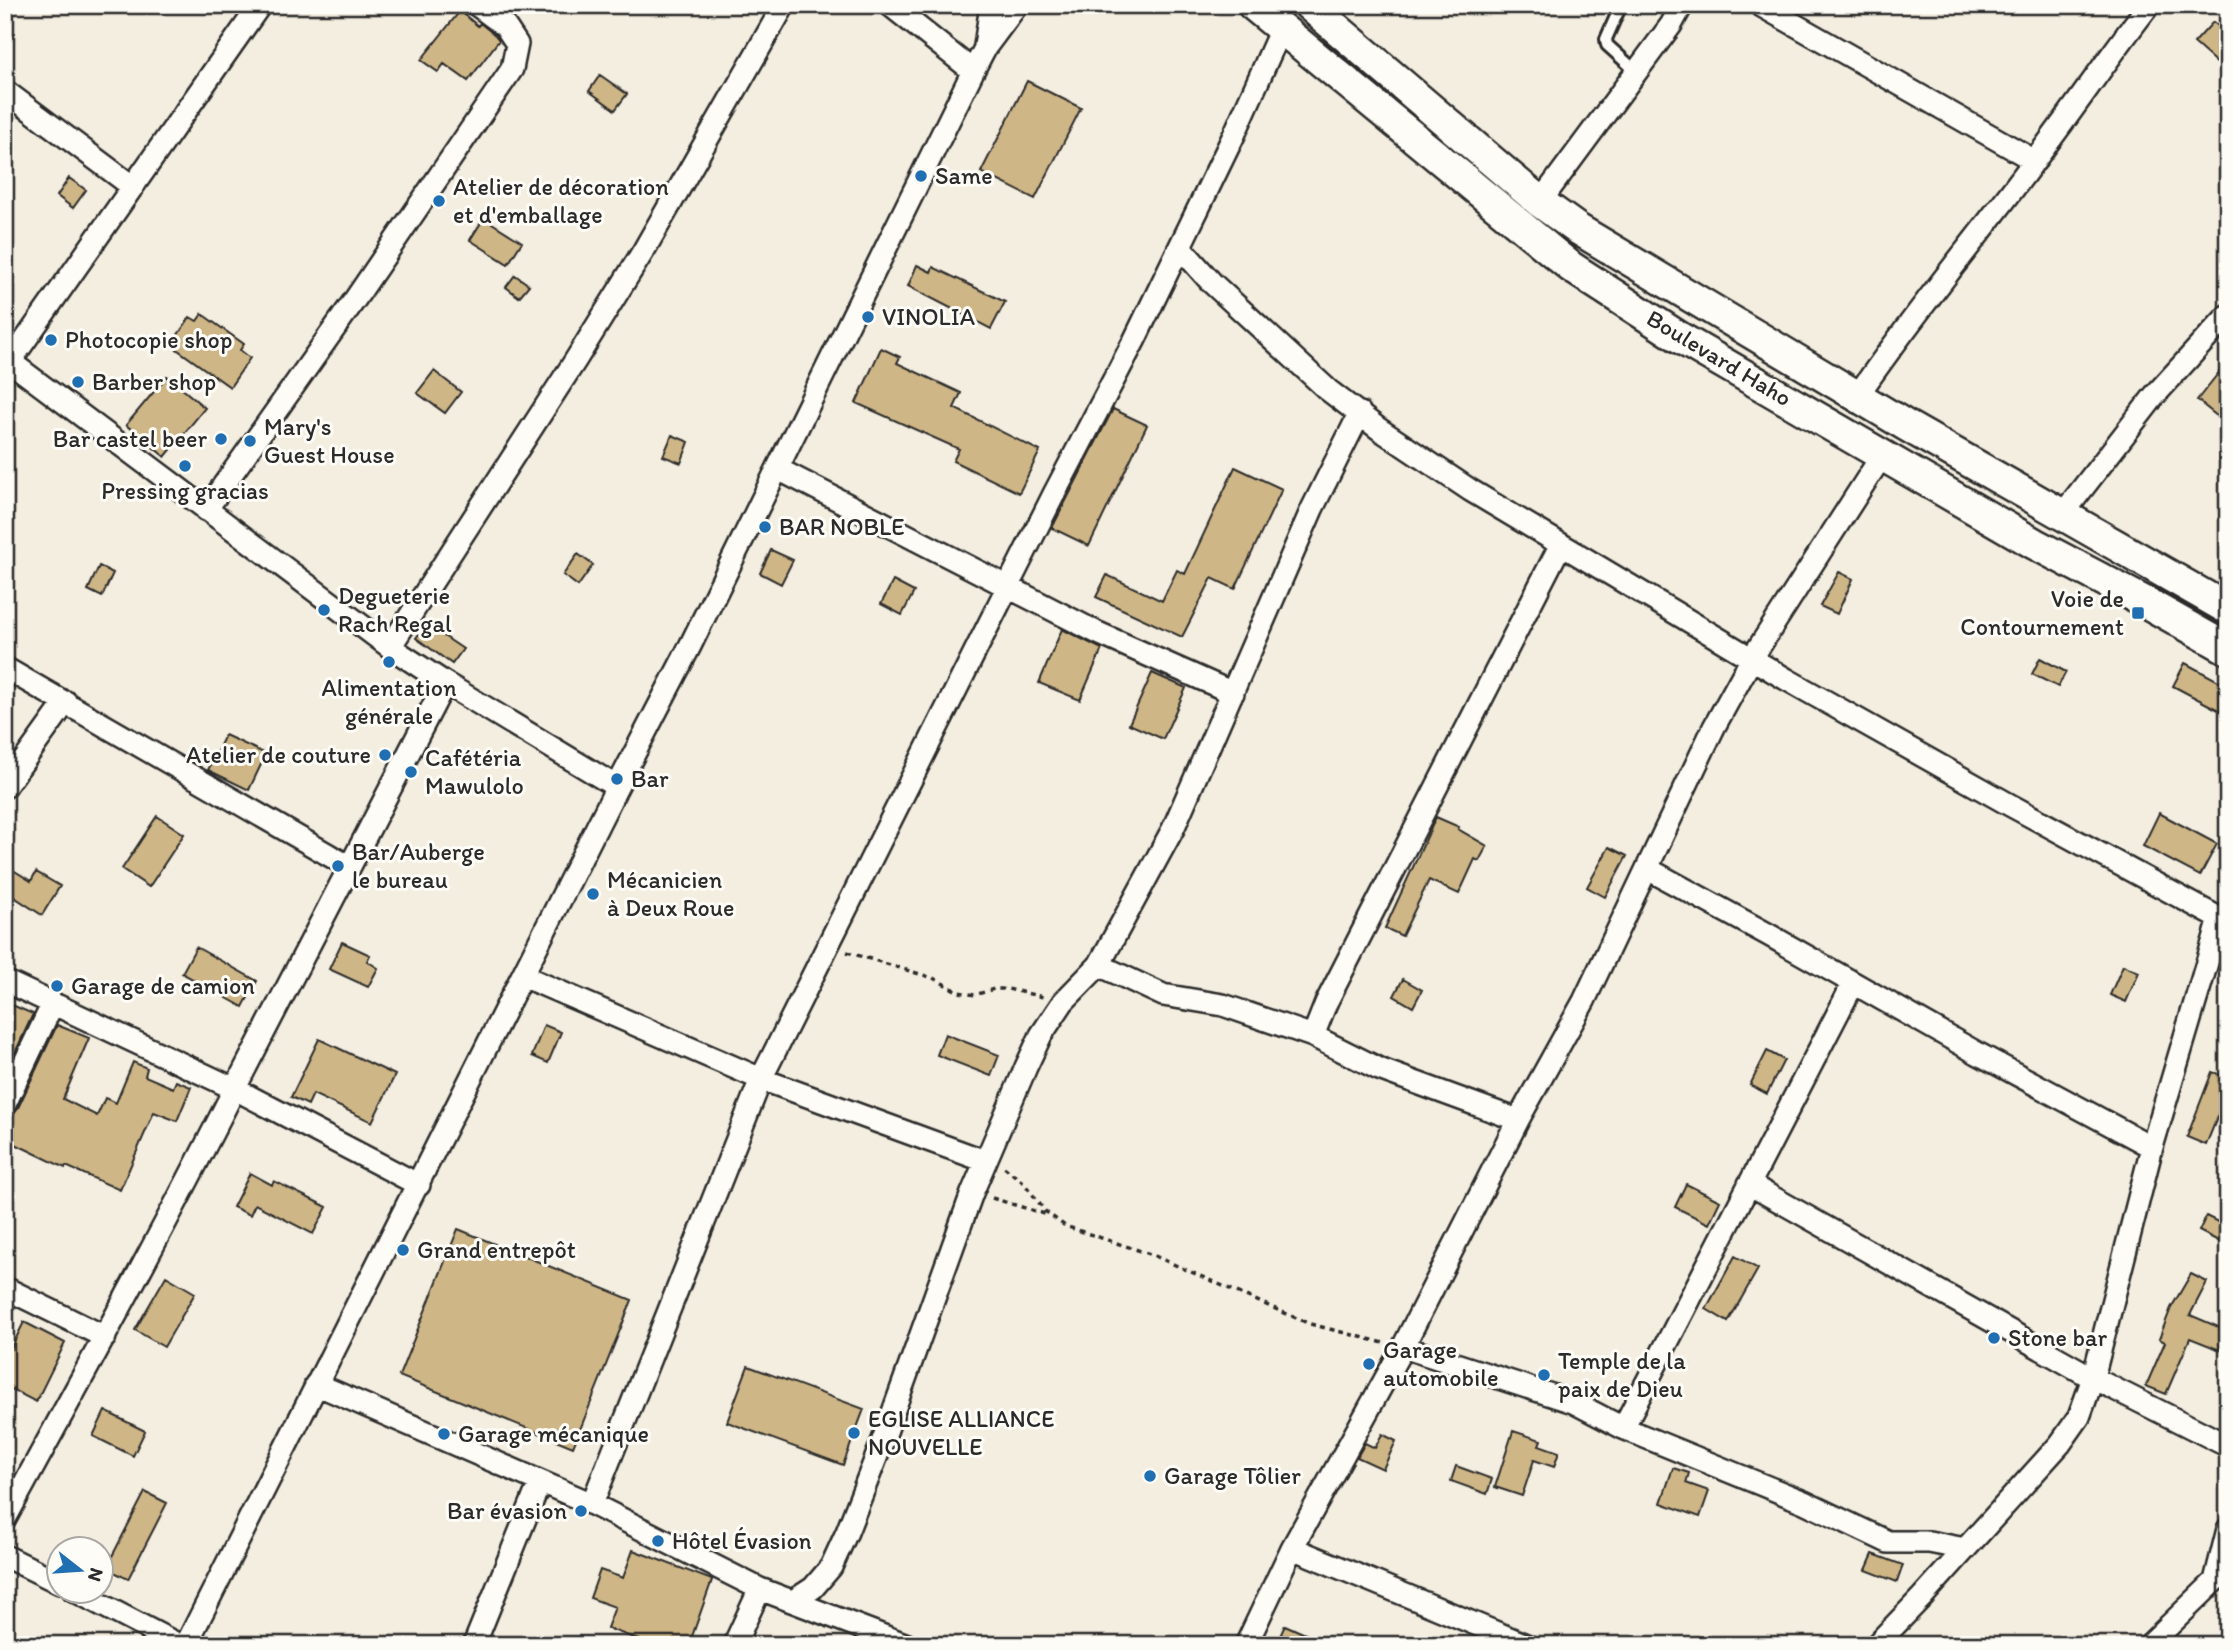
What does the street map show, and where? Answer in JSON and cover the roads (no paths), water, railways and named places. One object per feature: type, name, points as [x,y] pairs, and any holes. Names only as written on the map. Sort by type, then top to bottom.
[{"type":"main road","name":"Boulevard Haho","points":[[1253,5],[1571,267],[1682,339],[2035,544],[2228,649]]},
{"type":"main road","name":"Boulevard Haho","points":[[1309,5],[1540,202],[1577,228],[2062,515],[2228,609]]},
{"type":"street","points":[[260,5],[7,363],[390,647],[617,787]]},
{"type":"street","points":[[206,510],[356,298],[512,69],[517,44],[505,26],[477,5]]},
{"type":"street","points":[[390,647],[645,250],[784,5]]},
{"type":"street","points":[[890,5],[973,71]]},
{"type":"street","points":[[985,48],[991,5]]},
{"type":"street","points":[[186,1645],[617,787],[691,646],[973,71],[985,48],[1017,5]]},
{"type":"street","points":[[1540,202],[1671,25],[1682,5]]},
{"type":"street","points":[[1760,5],[2035,161]]},
{"type":"street","points":[[1858,395],[1890,347],[2035,161],[2149,5]]},
{"type":"street","points":[[592,1504],[761,1079],[1180,247],[1281,29]]},
{"type":"street","points":[[5,91],[132,187]]},
{"type":"street","points":[[1180,247],[1212,284],[1328,390],[1379,429],[1470,490],[1590,564],[2000,800],[2224,921],[2152,1147],[2093,1378],[2079,1417],[2060,1444],[1876,1645]]},
{"type":"street","points":[[2062,515],[2155,395],[2228,315]]},
{"type":"street","points":[[793,1601],[813,1588],[831,1567],[847,1532],[919,1345],[972,1193],[1041,1035],[1063,1002],[1099,965],[1173,828],[1312,509],[1360,413]]},
{"type":"street","points":[[1246,1645],[1292,1548],[1403,1347],[1518,1120],[1584,1001],[1714,727],[1752,658],[1883,454]]},
{"type":"street","points":[[778,468],[1098,633],[1233,694]]},
{"type":"street","points":[[1313,1036],[1326,1003],[1561,544]]},
{"type":"street","points":[[5,668],[348,866]]},
{"type":"street","points":[[5,1519],[105,1337],[445,683]]},
{"type":"street","points":[[5,787],[66,702]]},
{"type":"street","points":[[1648,869],[1977,1053],[2152,1147]]},
{"type":"street","points":[[1099,965],[1163,995],[1223,1006],[1313,1036],[1378,1069],[1518,1120]]},
{"type":"street","points":[[523,976],[761,1079],[985,1161]]},
{"type":"street","points":[[5,981],[235,1089],[419,1185]]},
{"type":"street","points":[[1623,1428],[1853,984]]},
{"type":"street","points":[[5,1104],[53,1003]]},
{"type":"street","points":[[1749,1184],[2093,1378],[2228,1446]]},
{"type":"street","points":[[5,1288],[105,1337]]},
{"type":"street","points":[[1403,1347],[1573,1402],[1623,1428],[1804,1502],[1888,1542],[1929,1542],[1965,1549]]},
{"type":"street","points":[[316,1384],[592,1504],[760,1589],[907,1645]]},
{"type":"street","points":[[474,1645],[540,1482]]},
{"type":"street","points":[[2149,1645],[2221,1575],[2228,1529]]},
{"type":"street","points":[[1292,1548],[1526,1645]]},
{"type":"street","points":[[5,1556],[46,1576]]},
{"type":"street","points":[[734,1645],[760,1589]]},
{"type":"street","points":[[99,1604],[179,1645]]},
{"type":"lane","points":[[1621,5],[1606,39],[1607,45],[1637,72]]},
{"type":"place","name":"Same","points":[[921,176]]},
{"type":"place","name":"Atelier de décoration et d'emballage","points":[[439,201]]},
{"type":"place","name":"VINOLIA","points":[[868,317]]},
{"type":"place","name":"Photocopie shop","points":[[51,340]]},
{"type":"place","name":"Barber shop","points":[[78,382]]},
{"type":"place","name":"Bar castel beer","points":[[221,439]]},
{"type":"place","name":"Mary's Guest House","points":[[250,441]]},
{"type":"place","name":"Pressing gracias","points":[[185,466]]},
{"type":"place","name":"BAR NOBLE","points":[[765,527]]},
{"type":"place","name":"Degueterie Rach Regal","points":[[324,610]]},
{"type":"place","name":"Voie de Contournement","points":[[2138,613]]},
{"type":"place","name":"Alimentation générale","points":[[389,662]]},
{"type":"place","name":"Atelier de couture","points":[[385,755]]},
{"type":"place","name":"Cafétéria Mawulolo","points":[[411,772]]},
{"type":"place","name":"Bar","points":[[617,779]]},
{"type":"place","name":"Bar/Auberge le bureau","points":[[338,866]]},
{"type":"place","name":"Mécanicien à Deux Roue","points":[[593,894]]},
{"type":"place","name":"Garage de camion","points":[[57,986]]},
{"type":"place","name":"Grand entrepôt","points":[[403,1250]]},
{"type":"place","name":"Stone bar","points":[[1994,1338]]},
{"type":"place","name":"Garage automobile","points":[[1369,1364]]},
{"type":"place","name":"Temple de la paix de Dieu","points":[[1544,1375]]},
{"type":"place","name":"EGLISE ALLIANCE NOUVELLE","points":[[854,1433]]},
{"type":"place","name":"Garage mécanique","points":[[444,1434]]},
{"type":"place","name":"Garage Tôlier","points":[[1150,1476]]},
{"type":"place","name":"Bar évasion","points":[[581,1511]]},
{"type":"place","name":"Hôtel Évasion","points":[[658,1541]]}]
